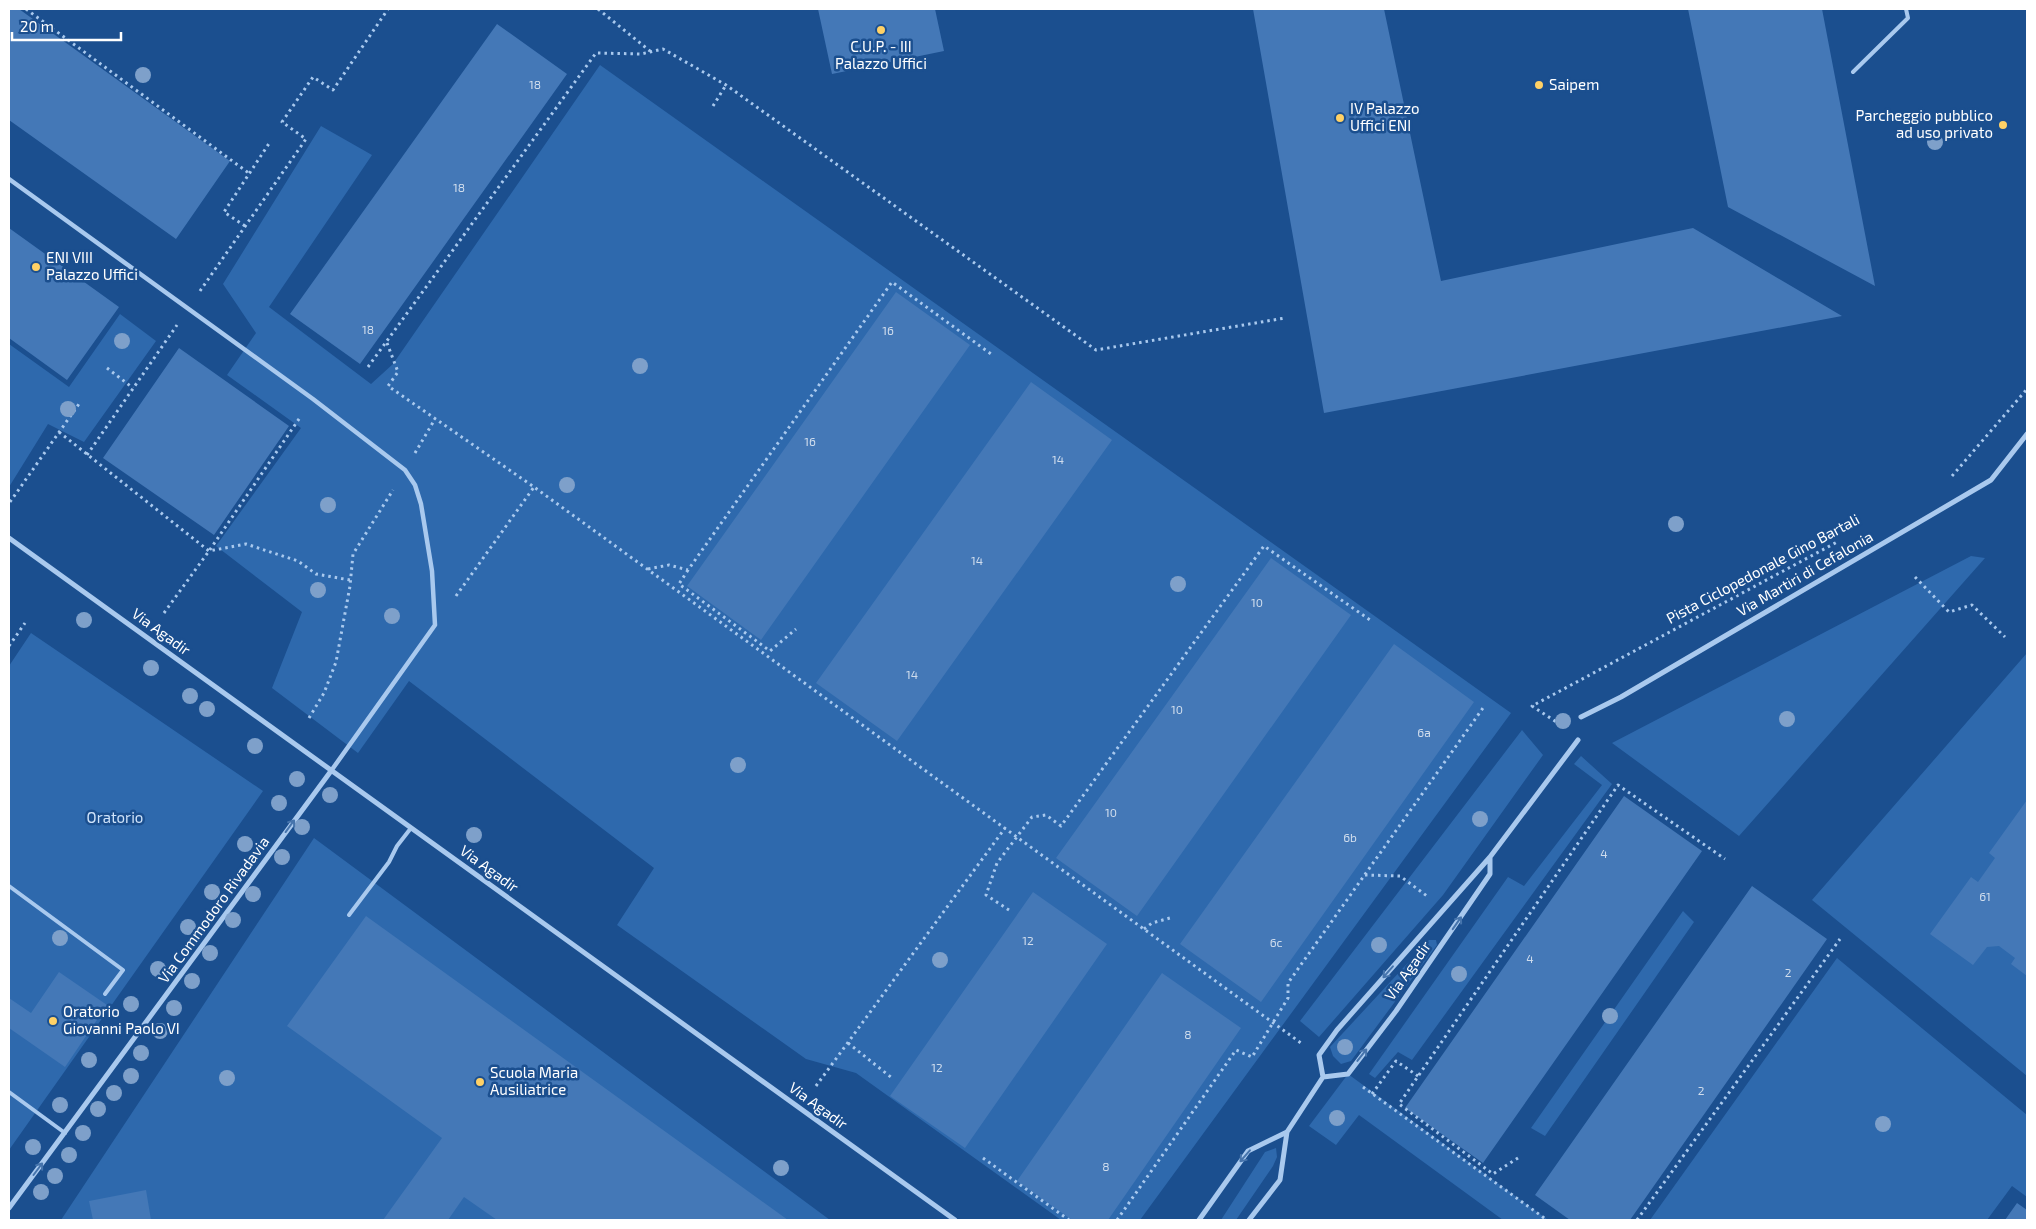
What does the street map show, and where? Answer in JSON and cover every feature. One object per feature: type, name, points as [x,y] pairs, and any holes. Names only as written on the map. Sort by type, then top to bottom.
[{"type":"street","points":[[9,179],[313,399],[405,470],[415,485],[421,504],[432,571],[435,625],[331,771]]},
{"type":"street","name":"Via Martiri di Cefalonia","points":[[1581,717],[1621,697],[1991,480],[2027,434]]},
{"type":"street","name":"Via Agadir","points":[[9,538],[955,1220]]},
{"type":"street","name":"Via Agadir","points":[[1319,1055],[1337,1030],[1490,857],[1578,740]]},
{"type":"street","name":"Via Commodoro Rivadavia","points":[[9,1208],[331,771]]},
{"type":"street","name":"Via Agadir","points":[[1348,1074],[1402,1003],[1490,874],[1490,857]]},
{"type":"street","points":[[1249,1220],[1280,1180],[1287,1132],[1323,1077],[1319,1055]]},
{"type":"street","points":[[1323,1077],[1348,1074]]},
{"type":"street","points":[[1199,1220],[1248,1151],[1287,1132]]},
{"type":"lane","points":[[1853,72],[1908,18],[1906,9]]},
{"type":"lane","points":[[349,916],[389,862],[397,846],[411,828]]},
{"type":"lane","points":[[9,886],[123,970],[105,994]]},
{"type":"lane","points":[[9,1092],[65,1133]]},
{"type":"path","points":[[26,9],[250,174]]},
{"type":"path","points":[[87,455],[306,139],[282,122],[313,77],[333,90],[388,9]]},
{"type":"path","points":[[598,9],[650,51]]},
{"type":"path","points":[[368,367],[596,54],[641,54],[663,49],[726,85],[1096,350],[1285,318]]},
{"type":"path","points":[[712,106],[726,85]]},
{"type":"path","points":[[245,226],[224,212],[270,142]]},
{"type":"path","points":[[796,629],[770,651],[679,584],[892,282],[991,354]]},
{"type":"path","points":[[386,343],[398,372],[388,386],[534,487],[1319,1055]]},
{"type":"path","points":[[107,368],[133,388]]},
{"type":"path","points":[[1952,476],[2027,389]]},
{"type":"path","points":[[164,613],[209,551],[313,399]]},
{"type":"path","points":[[10,502],[82,401]]},
{"type":"path","points":[[59,432],[209,551],[246,544],[298,561],[316,574],[350,580]]},
{"type":"path","points":[[435,625],[534,487]]},
{"type":"path","points":[[309,718],[324,693],[336,662],[350,580],[352,554],[375,518]]},
{"type":"path","name":"Pista Ciclopedonale Gino Bartali","points":[[1578,740],[1532,706],[1840,541]]},
{"type":"path","points":[[1009,910],[986,895],[997,863],[1032,817],[1046,815],[1061,826],[1264,546],[1370,620]]},
{"type":"path","points":[[647,569],[669,565],[688,570]]},
{"type":"path","points":[[1915,577],[1949,612],[1972,605],[2005,637]]},
{"type":"path","points":[[9,644],[25,623]]},
{"type":"path","points":[[1117,1220],[1236,1050],[1252,1057],[1272,1021],[1288,998],[1288,983],[1483,708]]},
{"type":"path","points":[[1518,1158],[1493,1174],[1399,1104],[1618,785],[1725,859]]},
{"type":"path","points":[[816,1086],[1005,828]]},
{"type":"path","points":[[1364,875],[1400,876],[1444,908]]},
{"type":"path","points":[[1144,929],[1152,923],[1170,918]]},
{"type":"path","points":[[1637,1220],[1840,939]]},
{"type":"path","points":[[848,1043],[892,1078]]},
{"type":"path","points":[[1372,1094],[1396,1062],[1418,1076]]},
{"type":"path","points":[[1348,1074],[1372,1094],[1546,1220]]},
{"type":"path","points":[[983,1158],[1069,1220]]},
{"type":"green space","points":[[600,65],[1511,713],[1140,1220],[1061,1220],[856,1073],[806,1059],[617,925],[654,868],[409,681],[358,753],[272,688],[302,612],[216,546],[301,428],[227,375],[256,333],[223,284],[321,126],[372,155],[269,307],[371,384],[393,364]]},
{"type":"green space","points":[[120,314],[156,341],[84,442],[48,424],[9,487],[9,344],[69,387]]},
{"type":"green space","points":[[1971,556],[1985,558],[1739,836],[1612,743]]},
{"type":"green space","name":"Oratorio","points":[[31,633],[263,791],[9,1150],[9,666]]},
{"type":"green space","points":[[2027,653],[2027,1076],[1812,900]]},
{"type":"green space","points":[[1522,730],[1543,755],[1443,895],[1319,1037],[1300,1021]]},
{"type":"green space","points":[[1581,756],[1612,784],[1412,1060],[1398,1052],[1375,1078],[1369,1074],[1508,877],[1524,886],[1602,785],[1574,764]]},
{"type":"green space","points":[[314,838],[830,1220],[61,1220]]},
{"type":"green space","points":[[1683,911],[1694,922],[1545,1136],[1531,1128]]},
{"type":"green space","points":[[1429,940],[1436,940],[1437,945],[1351,1061],[1341,1064],[1333,1056],[1330,1047]]},
{"type":"green space","points":[[1837,958],[2027,1115],[2027,1197],[2012,1186],[1987,1220],[1650,1220]]},
{"type":"green space","points":[[1348,1074],[1548,1220],[1503,1220],[1359,1115],[1336,1145],[1309,1126]]},
{"type":"green space","points":[[1276,1148],[1277,1157],[1273,1166],[1236,1220],[1221,1220],[1265,1152]]},
{"type":"building","points":[[9,9],[19,9],[230,161],[176,239],[9,120]]},
{"type":"building","name":"C.U.P. - III Palazzo Uffici","points":[[818,9],[935,9],[944,51],[832,74]]},
{"type":"building","name":"IV Palazzo Uffici ENI","points":[[1253,9],[1384,9],[1441,281],[1693,228],[1842,316],[1324,413]]},
{"type":"building","points":[[1688,9],[1822,9],[1875,286],[1728,207]]},
{"type":"building","points":[[497,24],[567,74],[360,364],[290,314]]},
{"type":"building","name":"ENI VIII Palazzo Uffici","points":[[9,228],[119,307],[67,380],[9,338]]},
{"type":"building","points":[[896,292],[970,345],[761,640],[687,586]]},
{"type":"building","points":[[179,348],[289,426],[214,535],[103,458]]},
{"type":"building","points":[[1031,382],[1112,440],[897,741],[816,683]]},
{"type":"building","points":[[1271,558],[1351,615],[1137,916],[1056,858]]},
{"type":"building","points":[[1394,644],[1474,702],[1261,1002],[1180,944]]},
{"type":"building","points":[[1624,796],[1702,851],[1483,1163],[1405,1108]]},
{"type":"building","points":[[2027,800],[2027,976],[2011,964],[2015,958],[1999,946],[1987,947],[1973,965],[1930,934],[1971,877],[1978,882],[1995,858],[1989,853]]},
{"type":"building","points":[[1752,886],[1827,939],[1630,1220],[1570,1220],[1535,1195]]},
{"type":"building","points":[[1033,892],[1107,944],[965,1148],[890,1096]]},
{"type":"building","name":"Scuola Maria Ausiliatrice","points":[[366,916],[788,1220],[497,1220],[464,1197],[448,1220],[383,1220],[442,1138],[287,1026]]},
{"type":"building","name":"Oratorio Giovanni Paolo VI","points":[[59,972],[107,1005],[65,1067],[9,1028],[9,998],[31,1013]]},
{"type":"building","points":[[1162,973],[1241,1028],[1108,1220],[1072,1220],[1017,1181]]},
{"type":"building","points":[[146,1190],[151,1220],[93,1220],[89,1201]]},
{"type":"building","points":[[2017,1203],[2027,1210],[2027,1220],[2005,1220]]},
{"type":"place","name":"C.U.P. - III Palazzo Uffici","points":[[881,30]]},
{"type":"place","name":"Saipem","points":[[1539,85]]},
{"type":"place","name":"IV Palazzo Uffici ENI","points":[[1340,118]]},
{"type":"place","name":"Parcheggio pubblico ad uso privato","points":[[2003,125]]},
{"type":"place","name":"ENI VIII Palazzo Uffici","points":[[36,267]]},
{"type":"place","name":"Oratorio Giovanni Paolo VI","points":[[53,1021]]},
{"type":"place","name":"Scuola Maria Ausiliatrice","points":[[480,1082]]}]
